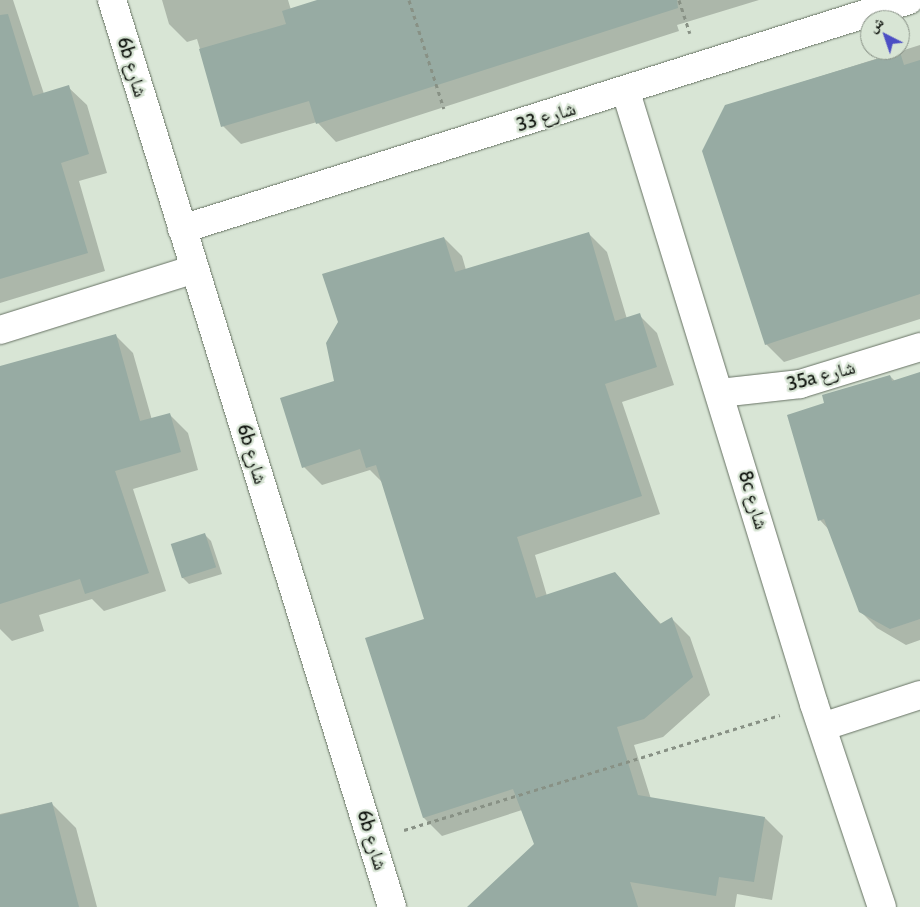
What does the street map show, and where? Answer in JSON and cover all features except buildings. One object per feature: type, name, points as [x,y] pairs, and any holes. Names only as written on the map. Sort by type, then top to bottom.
[{"type":"street","name":"6b شارع","points":[[112,0],[392,907]]},
{"type":"street","name":"شارع 33","points":[[182,228],[626,92],[909,0]]},
{"type":"street","name":"8c شارع","points":[[626,92],[819,715],[882,907]]},
{"type":"street","points":[[0,330],[195,269]]},
{"type":"street","name":"35a شارع","points":[[720,393],[800,384],[920,347]]},
{"type":"street","points":[[819,715],[920,694]]},
{"type":"path","points":[[409,0],[455,145]]},
{"type":"path","points":[[372,840],[819,715]]}]
